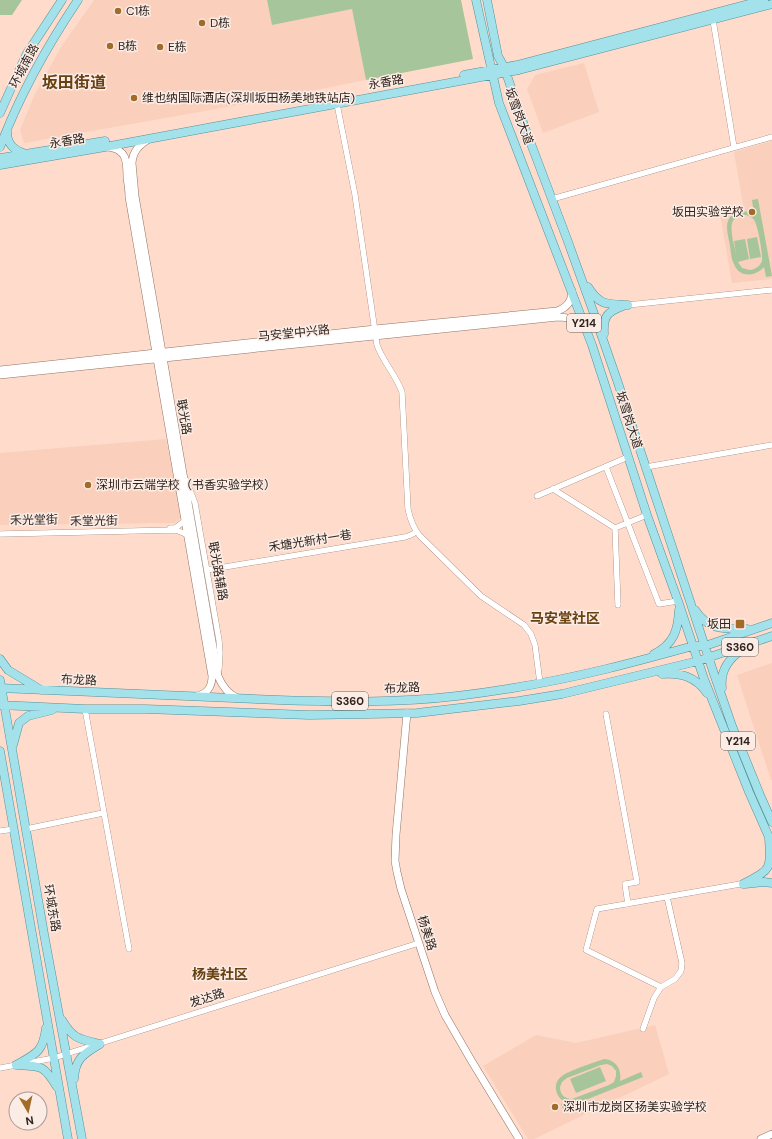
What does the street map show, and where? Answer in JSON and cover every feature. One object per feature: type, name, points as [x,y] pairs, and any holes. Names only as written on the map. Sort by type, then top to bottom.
[{"type":"main road","name":"环城南路","points":[[0,113],[26,55],[62,0]]},
{"type":"main road","name":"环城南路","points":[[0,147],[19,102],[40,61],[57,31],[78,0]]},
{"type":"main road","name":"坂雪岗大道","points":[[476,0],[500,102],[586,329],[647,515],[711,698],[749,792],[771,841],[771,857],[768,868],[743,884]]},
{"type":"main road","name":"坂雪岗大道","points":[[487,0],[498,56],[505,70],[525,128],[582,278],[725,705],[772,822]]},
{"type":"main road","name":"永香路","points":[[505,70],[524,63],[764,0]]},
{"type":"main road","name":"永香路","points":[[0,158],[124,138],[492,72],[519,70],[772,4]]},
{"type":"main road","name":"永香路","points":[[0,165],[337,104],[492,72]]},
{"type":"main road","points":[[8,129],[7,136],[10,145],[14,149],[27,154]]},
{"type":"main road","points":[[582,278],[598,300],[605,303],[628,305]]},
{"type":"main road","points":[[604,341],[604,323],[607,315],[613,310],[628,305]]},
{"type":"main road","points":[[642,660],[658,652],[673,638],[677,629],[678,603]]},
{"type":"main road","points":[[690,603],[703,620],[712,626],[723,629],[755,628]]},
{"type":"main road","name":"布龙路","points":[[0,686],[42,690],[323,702],[409,700],[456,696],[540,683],[605,670],[693,646],[705,646],[772,623]]},
{"type":"main road","name":"布龙路","points":[[2,705],[85,709],[145,709],[309,715],[407,713],[467,707],[554,695],[698,661],[771,637]]},
{"type":"main road","points":[[725,705],[721,686],[723,670],[734,654],[750,644]]},
{"type":"main road","points":[[0,659],[8,670],[42,690]]},
{"type":"main road","points":[[647,674],[671,674],[689,677],[696,681],[711,698]]},
{"type":"main road","name":"环城东路","points":[[0,686],[2,705],[12,747],[82,1139]]},
{"type":"main road","points":[[12,747],[19,723],[28,716],[60,708]]},
{"type":"main road","name":"环城东路","points":[[0,751],[68,1139]]},
{"type":"main road","points":[[743,884],[764,882],[772,883]]},
{"type":"main road","points":[[59,1015],[68,1030],[74,1036],[100,1044]]},
{"type":"main road","points":[[16,1065],[33,1056],[41,1048],[45,1038],[47,1019]]},
{"type":"main road","points":[[73,1090],[74,1070],[78,1060],[86,1052],[100,1044]]},
{"type":"main road","points":[[16,1065],[34,1066],[45,1070],[50,1074],[60,1094]]},
{"type":"street","points":[[713,20],[734,147]]},
{"type":"street","points":[[337,104],[354,195],[375,332],[380,353],[399,383],[402,392],[408,509],[410,518],[416,532],[482,596],[524,625],[531,634],[535,645],[540,683]]},
{"type":"street","points":[[552,199],[772,136]]},
{"type":"street","name":"联光路","points":[[149,139],[142,143],[134,152],[132,163],[135,196],[188,535],[212,676],[209,690],[204,694],[194,697]]},
{"type":"street","name":"联光路","points":[[105,147],[118,150],[122,153],[127,163],[129,197],[183,472],[218,676],[226,691],[237,699]]},
{"type":"street","name":"马安堂中兴路","points":[[0,370],[160,355],[557,311],[562,309],[571,300],[571,289]]},
{"type":"street","points":[[628,305],[772,290]]},
{"type":"street","name":"马安堂中兴路","points":[[375,332],[558,316],[573,318],[586,329]]},
{"type":"street","name":"马安堂中兴路","points":[[0,375],[160,355]]},
{"type":"street","points":[[646,467],[772,445]]},
{"type":"street","points":[[537,496],[628,457]]},
{"type":"street","points":[[606,467],[659,604],[678,603]]},
{"type":"street","name":"联光路辅路","points":[[183,472],[195,503],[207,570],[219,640],[220,653],[218,676]]},
{"type":"street","points":[[554,489],[615,528]]},
{"type":"street","points":[[615,528],[647,515]]},
{"type":"street","name":"禾光堂街","points":[[0,533],[175,528],[186,520]]},
{"type":"street","points":[[615,528],[618,605]]},
{"type":"street","name":"禾堂光街","points":[[0,533],[176,530],[188,535]]},
{"type":"street","name":"禾塘光新村一巷","points":[[207,570],[405,537],[416,532]]},
{"type":"street","points":[[85,709],[129,950]]},
{"type":"street","name":"杨美路","points":[[407,713],[395,861],[401,889],[435,992],[445,1015],[518,1139]]},
{"type":"street","points":[[606,714],[636,882],[625,884],[628,904]]},
{"type":"street","points":[[26,829],[103,813]]},
{"type":"street","points":[[0,831],[14,829]]},
{"type":"street","points":[[661,987],[586,950],[597,909],[772,879]]},
{"type":"street","points":[[643,1030],[654,998],[661,987],[675,979],[681,971],[682,963],[667,897]]},
{"type":"street","name":"发达路","points":[[0,1068],[54,1058],[419,943]]},
{"type":"street","points":[[761,1139],[772,1134]]},
{"type":"shaded area","points":[[94,0],[267,0],[272,25],[352,9],[366,80],[250,103],[24,143],[20,130],[34,96],[61,47]]},
{"type":"shaded area","points":[[584,63],[599,112],[543,133],[527,89],[535,75]]},
{"type":"shaded area","name":"坂田实验学校","points":[[772,141],[772,279],[732,283],[720,214],[744,210],[734,152]]},
{"type":"shaded area","name":"深圳市云端学校（书香实验学校）","points":[[166,439],[182,517],[174,523],[0,525],[0,453]]},
{"type":"shaded area","points":[[772,663],[772,780],[771,780],[737,675]]},
{"type":"shaded area","name":"深圳市龙岗区扬美实验学校","points":[[655,1025],[669,1074],[534,1139],[528,1139],[483,1066],[536,1035],[576,1043]]},
{"type":"green space","points":[[0,0],[22,0],[12,15],[0,15]]},
{"type":"green space","points":[[267,0],[461,0],[473,59],[366,80],[352,9],[272,25]]},
{"type":"green space","points":[[758,199],[772,276],[766,277],[764,267],[756,273],[743,274],[736,269],[732,260],[727,232],[728,222],[736,213],[745,211],[754,214],[752,200]],"holes":[[[746,215],[752,218],[756,223],[762,258],[759,266],[750,270],[742,268],[738,262],[749,259],[745,239],[734,241],[737,260],[731,228],[733,220],[736,217]]]},
{"type":"green space","points":[[757,237],[761,257],[750,259],[747,239]]},
{"type":"green space","points":[[604,1059],[615,1063],[619,1069],[620,1081],[641,1072],[643,1077],[563,1109],[561,1104],[565,1102],[559,1097],[556,1090],[559,1079],[570,1072]],"holes":[[[607,1064],[612,1066],[616,1071],[616,1076],[614,1082],[609,1085],[572,1099],[567,1098],[562,1094],[560,1087],[562,1082],[567,1078],[601,1065]]]},
{"type":"green space","points":[[600,1067],[606,1081],[576,1093],[570,1079]]},
{"type":"place","name":"C1栋","points":[[118,11]]},
{"type":"place","name":"D栋","points":[[202,23]]},
{"type":"place","name":"B栋","points":[[110,46]]},
{"type":"place","name":"E栋","points":[[160,47]]},
{"type":"place","name":"维也纳国际酒店(深圳坂田杨美地铁站店)","points":[[134,98]]},
{"type":"place","name":"坂田实验学校","points":[[752,212]]},
{"type":"place","name":"深圳市云端学校（书香实验学校）","points":[[88,485]]},
{"type":"place","name":"坂田","points":[[740,624]]},
{"type":"place","name":"深圳市龙岗区扬美实验学校","points":[[555,1107]]},
{"type":"district","name":"坂田街道","points":[[74,82]]},
{"type":"district","name":"马安堂社区","points":[[565,618]]},
{"type":"district","name":"杨美社区","points":[[220,974]]}]
